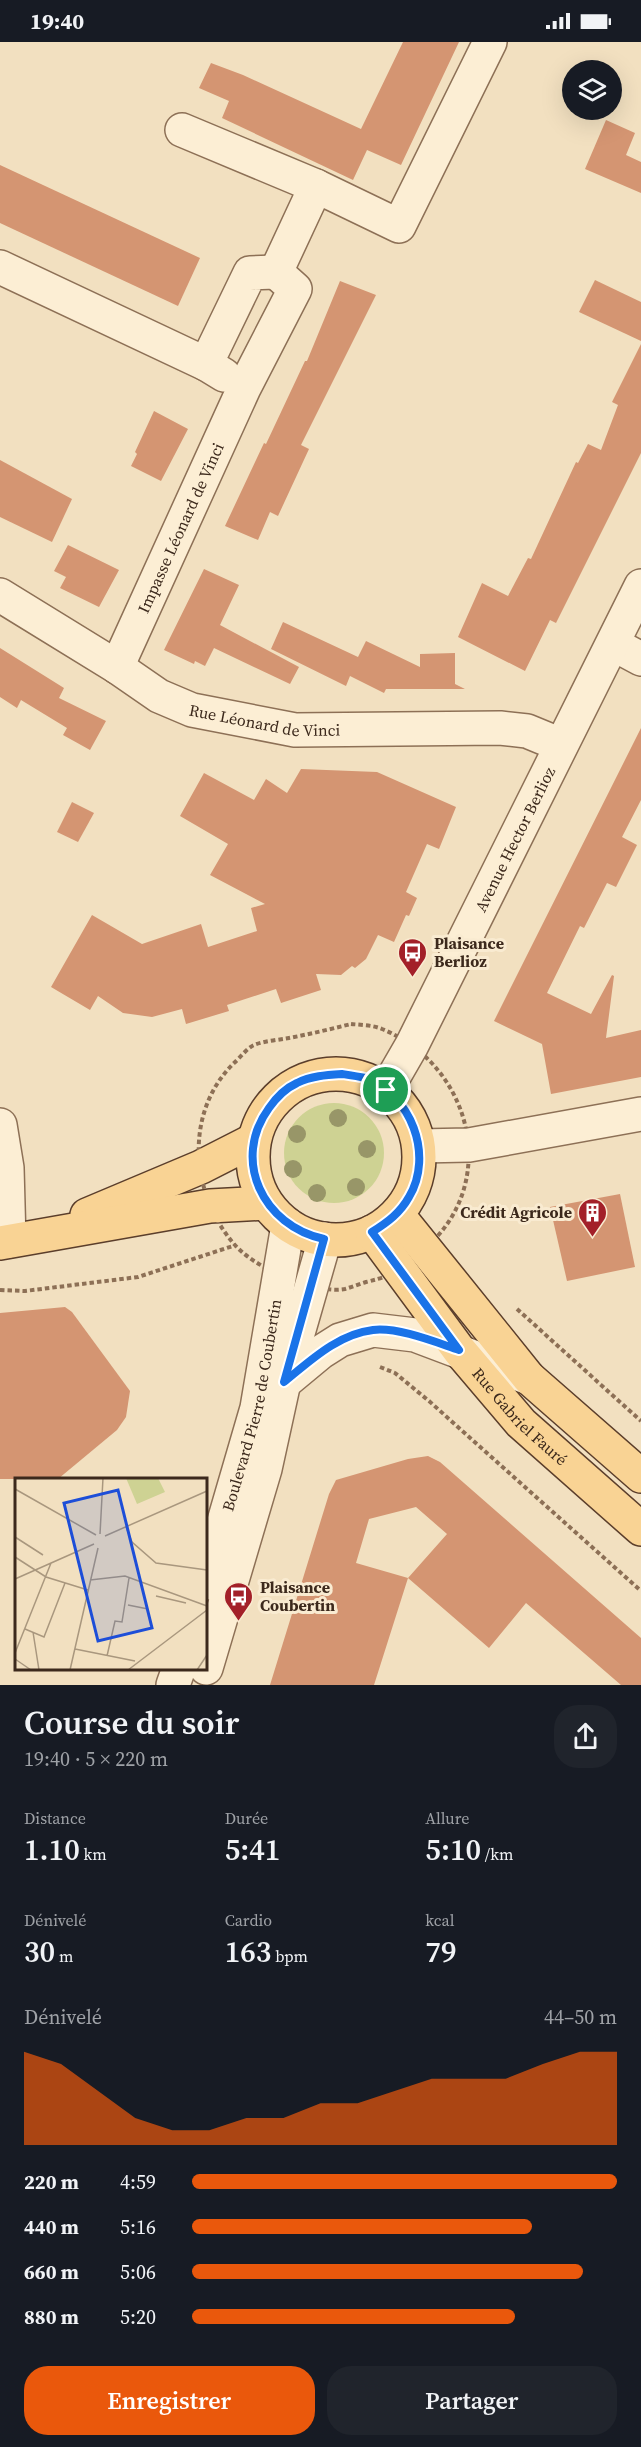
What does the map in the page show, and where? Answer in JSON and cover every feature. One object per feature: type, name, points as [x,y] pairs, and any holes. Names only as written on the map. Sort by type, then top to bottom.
[{"type":"main road","points":[[342,1074],[366,1079],[386,1090],[402,1106],[413,1124],[419,1146],[418,1171],[410,1195],[385,1223],[341,1240],[311,1236],[277,1214],[257,1183],[253,1162],[254,1140],[262,1117],[276,1098],[296,1083],[318,1075],[342,1074]]},
{"type":"main road","points":[[14,1240],[201,1167],[254,1140]]},
{"type":"main road","points":[[14,1240],[210,1206],[277,1214]]},
{"type":"main road","name":"Rue Gabriel Fauré","points":[[385,1223],[459,1350],[521,1423],[641,1529]]},
{"type":"main road","name":"Rue Gabriel Fauré","points":[[385,1223],[529,1378],[641,1476]]},
{"type":"street","points":[[182,130],[316,186],[399,226],[490,42]]},
{"type":"street","points":[[206,364],[250,273],[276,272],[316,186]]},
{"type":"street","points":[[0,267],[206,364],[244,388]]},
{"type":"street","name":"Impasse Léonard de Vinci","points":[[117,667],[244,388],[295,289],[276,272]]},
{"type":"street","name":"Avenue Hector Berlioz","points":[[386,1090],[412,1044],[641,586]]},
{"type":"street","name":"Rue Léonard de Vinci","points":[[0,595],[117,667],[159,696],[192,710],[295,730],[500,728],[527,731],[561,745]]},
{"type":"street","points":[[613,644],[641,659]]},
{"type":"street","points":[[419,1146],[469,1145],[641,1114]]},
{"type":"street","points":[[0,1125],[14,1240]]},
{"type":"street","name":"Boulevard Pierre de Coubertin","points":[[207,1580],[257,1408],[277,1214]]},
{"type":"street","name":"Boulevard Pierre de Coubertin","points":[[207,1661],[265,1469],[284,1382],[324,1239]]},
{"type":"street","points":[[257,1408],[321,1352],[340,1340],[373,1330],[415,1335],[529,1378]]},
{"type":"street","points":[[173,1685],[177,1670]]},
{"type":"street","name":"Boulevard Pierre de Coubertin","points":[[201,1685],[205,1670]]},
{"type":"path","points":[[0,1290],[25,1291],[138,1277],[236,1245]]},
{"type":"path","points":[[512,1305],[641,1421]]},
{"type":"path","points":[[380,1367],[395,1373],[429,1401],[641,1591]]},
{"type":"green space","points":[[334,1103],[353,1107],[369,1118],[380,1134],[384,1153],[380,1172],[369,1188],[353,1199],[334,1203],[315,1199],[299,1188],[288,1172],[284,1153],[288,1134],[299,1118],[315,1107]]},
{"type":"building","points":[[403,42],[459,42],[401,165],[367,150],[353,180],[222,118],[229,101],[199,88],[211,63],[243,75],[361,129]]},
{"type":"building","points":[[606,120],[635,133],[626,155],[641,162],[641,193],[585,169]]},
{"type":"building","points":[[0,165],[200,258],[178,306],[0,223]]},
{"type":"building","points":[[595,280],[641,302],[641,341],[579,312]]},
{"type":"building","points":[[340,281],[376,295],[301,445],[309,449],[278,516],[270,512],[258,540],[225,526],[264,443],[266,444],[307,361]]},
{"type":"building","points":[[641,344],[641,453],[556,623],[550,620],[525,671],[458,637],[482,583],[508,596],[528,558],[531,559],[576,462],[578,463],[588,444],[601,450],[618,405],[612,402]]},
{"type":"building","points":[[154,411],[188,429],[161,481],[131,466]]},
{"type":"building","points":[[0,460],[72,499],[52,542],[0,517]]},
{"type":"building","points":[[68,545],[119,570],[99,607],[60,588],[66,577],[54,571]]},
{"type":"building","points":[[204,569],[239,585],[220,625],[299,667],[290,684],[214,648],[205,666],[195,661],[194,664],[164,650]]},
{"type":"building","points":[[283,622],[358,657],[366,641],[420,667],[420,654],[455,653],[455,684],[465,689],[386,689],[384,693],[350,676],[346,686],[271,649]]},
{"type":"building","points":[[0,648],[64,688],[59,698],[106,721],[90,750],[63,735],[67,728],[21,700],[17,708],[0,697]]},
{"type":"building","points":[[641,728],[641,800],[622,837],[637,845],[616,887],[607,883],[584,928],[580,926],[547,993],[591,1014],[612,975],[614,976],[606,1038],[641,1030],[641,1077],[551,1094],[542,1044],[494,1021]]},
{"type":"building","points":[[301,769],[377,772],[456,807],[439,849],[427,844],[406,892],[417,898],[409,916],[406,915],[394,942],[378,935],[366,959],[355,968],[352,966],[341,975],[316,974],[321,990],[281,1003],[276,989],[227,1005],[229,1011],[186,1024],[182,1009],[152,1017],[123,1013],[98,996],[90,1010],[51,987],[92,915],[142,944],[201,924],[208,947],[257,931],[251,908],[265,904],[210,875],[228,844],[180,816],[204,773],[254,800],[266,779],[287,793]]},
{"type":"building","points":[[72,802],[94,813],[78,842],[57,832]]},
{"type":"building","name":"Crédit Agricole","points":[[620,1194],[635,1267],[567,1281],[550,1207]]},
{"type":"building","points":[[65,1307],[72,1312],[130,1391],[126,1417],[117,1430],[59,1478],[0,1479],[0,1313]]},
{"type":"building","points":[[428,1456],[440,1462],[641,1638],[641,1685],[621,1685],[526,1603],[489,1648],[408,1578],[374,1685],[270,1685],[329,1494],[336,1480],[408,1459]],"holes":[[[416,1507],[447,1534],[408,1578],[356,1563],[369,1519]]]},
{"type":"place","name":"Plaisance Berlioz","points":[[413,978]]},
{"type":"place","name":"Crédit Agricole","points":[[593,1238]]},
{"type":"place","name":"Plaisance Coubertin","points":[[239,1622]]},
{"type":"route","points":[[342,1074],[366,1079],[386,1090],[402,1106],[413,1124],[419,1146],[418,1171],[410,1195],[397,1214],[372,1232],[459,1350],[415,1335],[373,1330],[340,1340],[321,1352],[284,1382],[324,1239],[311,1236],[288,1225],[267,1203],[257,1183],[253,1162],[254,1140],[262,1117],[276,1098],[296,1083],[318,1075],[342,1074]]}]
